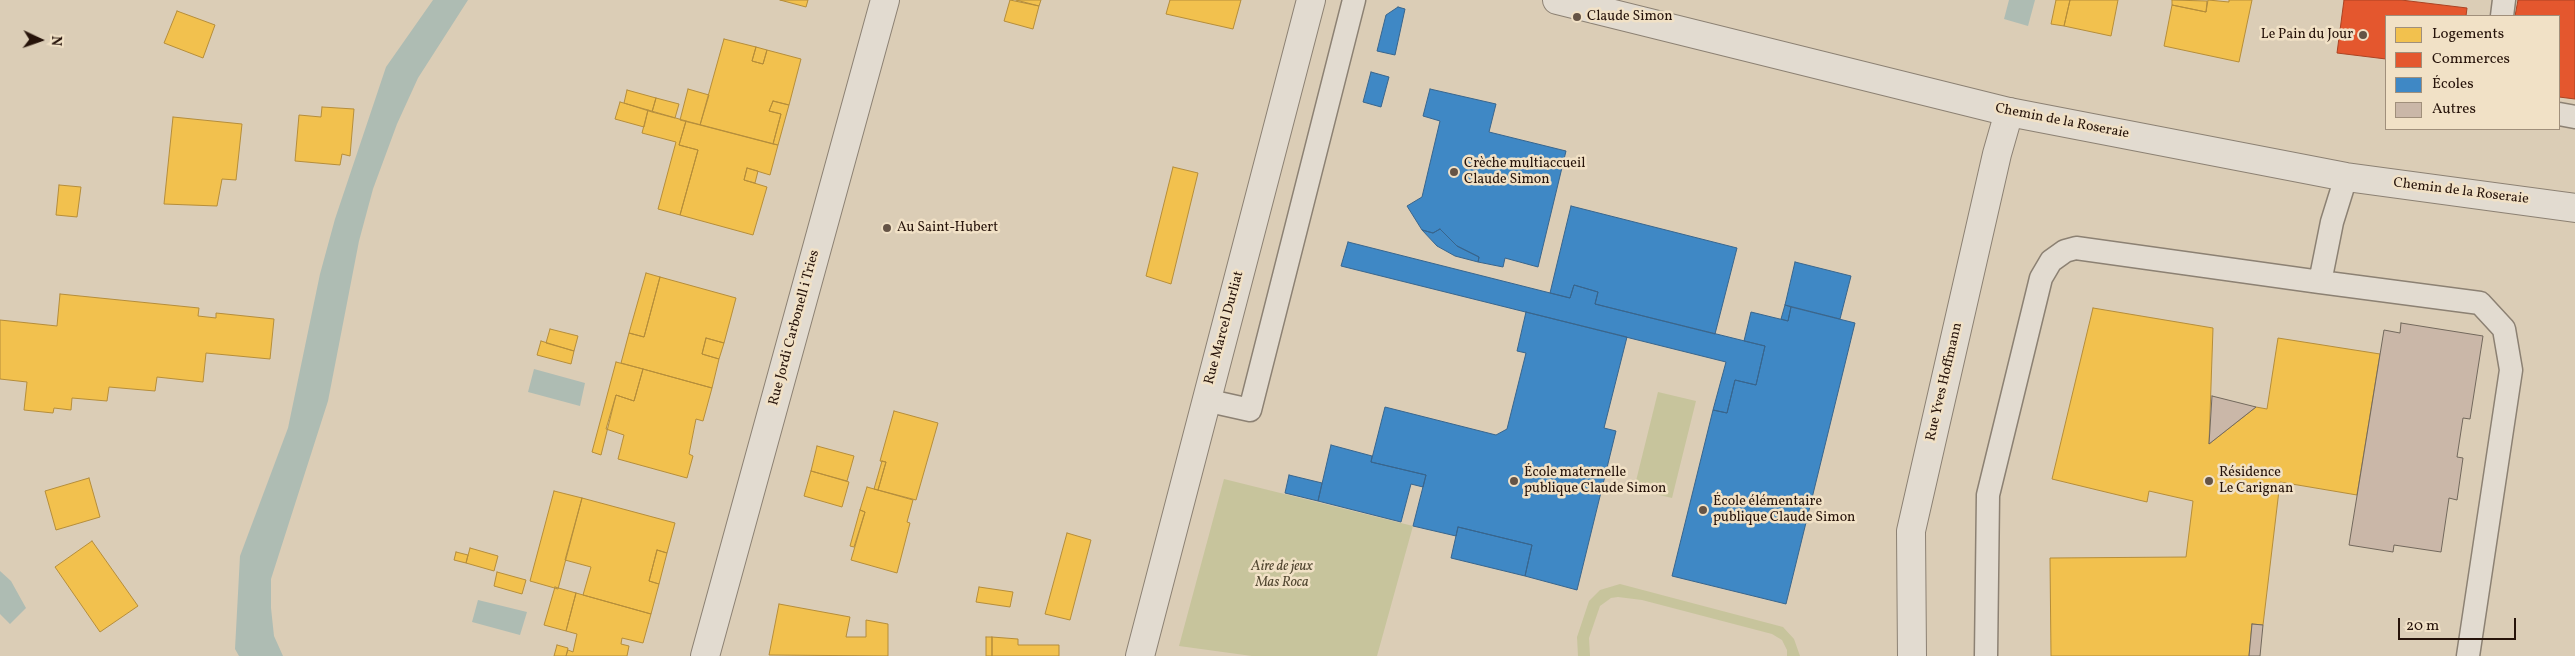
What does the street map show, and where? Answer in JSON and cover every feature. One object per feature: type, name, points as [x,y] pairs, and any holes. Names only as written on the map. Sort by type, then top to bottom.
[{"type":"street","name":"Rue Jordi Carbonell i Tries","points":[[705,656],[885,0]]},
{"type":"street","name":"Rue Marcel Durliat","points":[[1140,656],[1311,0]]},
{"type":"street","name":"Chemin de la Roseraie","points":[[1557,0],[2009,112],[2346,177],[2575,208]]},
{"type":"street","name":"Rue Yves Hoffmann","points":[[1912,656],[1911,531],[1997,154],[2009,112]]},
{"type":"lane","points":[[1206,400],[1250,410],[1354,0]]},
{"type":"lane","points":[[2502,15],[2504,0]]},
{"type":"lane","points":[[2560,114],[2575,117]]},
{"type":"lane","points":[[2320,282],[2332,222],[2346,177]]},
{"type":"lane","points":[[1986,656],[1988,495],[2041,278],[2052,261],[2065,251],[2076,248],[2480,303],[2504,329],[2511,370],[2468,656]]},
{"type":"green space","points":[[1658,392],[1696,401],[1672,498],[1634,489]]},
{"type":"green space","name":"Aire de jeux Mas Roca","points":[[1224,479],[1413,526],[1377,656],[1252,656],[1179,646]]},
{"type":"green space","points":[[1620,584],[1783,627],[1794,639],[1800,656],[1787,656],[1787,650],[1782,640],[1772,634],[1642,600],[1618,597],[1611,598],[1600,606],[1589,638],[1590,656],[1578,656],[1577,637],[1589,601],[1600,590]]},
{"type":"shaded area","points":[[433,0],[468,0],[418,78],[397,124],[373,189],[359,241],[328,401],[271,579],[271,608],[274,636],[283,656],[239,656],[235,649],[240,556],[288,428],[320,274],[335,219],[386,67]]},
{"type":"shaded area","points":[[2009,0],[2035,0],[2028,26],[2004,19]]},
{"type":"shaded area","points":[[534,369],[585,383],[580,406],[528,392]]},
{"type":"shaded area","points":[[0,571],[11,581],[26,608],[10,624],[0,614]]},
{"type":"shaded area","points":[[478,600],[527,612],[520,635],[472,622]]},
{"type":"building: Logements","points":[[780,0],[808,0],[806,7]]},
{"type":"building: Logements","points":[[1010,0],[1039,6],[1033,29],[1004,21]]},
{"type":"building: Logements","points":[[1016,0],[1041,0],[1039,6]]},
{"type":"building: Logements","points":[[1170,0],[1241,0],[1233,29],[1166,14]]},
{"type":"building: Logements","points":[[2056,0],[2070,0],[2064,26],[2051,24]]},
{"type":"building: Logements","points":[[2070,0],[2118,0],[2111,36],[2064,26]]},
{"type":"building: Logements","points":[[2172,0],[2207,1],[2206,12],[2172,5]]},
{"type":"building: Logements","points":[[2208,0],[2229,2],[2229,0],[2252,0],[2239,62],[2164,46],[2172,5],[2206,12]]},
{"type":"building: Logements","points":[[177,11],[215,25],[203,58],[164,43]]},
{"type":"building: Logements","points":[[724,39],[756,47],[752,61],[763,64],[767,50],[801,59],[789,105],[773,101],[769,111],[781,114],[773,144],[700,125]]},
{"type":"building: Logements","points":[[756,47],[767,50],[763,64],[752,61]]},
{"type":"building: Logements","points":[[688,89],[709,95],[700,125],[680,120]]},
{"type":"building: Logements","points":[[627,90],[656,98],[652,112],[624,103]]},
{"type":"building: Logements","points":[[656,98],[679,104],[675,118],[652,112]]},
{"type":"building: Logements","points":[[773,101],[789,105],[778,145],[773,144],[781,114],[769,111]]},
{"type":"building: Logements","points":[[620,102],[648,110],[644,127],[615,119]]},
{"type":"building: Logements","points":[[322,107],[354,109],[350,156],[342,154],[340,165],[295,161],[299,115],[321,117]]},
{"type":"building: Logements","points":[[648,110],[686,121],[679,145],[698,150],[680,215],[658,209],[676,142],[642,133]]},
{"type":"building: Logements","points":[[173,117],[242,124],[236,180],[222,179],[217,206],[164,204]]},
{"type":"building: Logements","points":[[686,121],[778,145],[770,175],[747,168],[744,180],[767,187],[753,235],[680,215],[698,150],[679,145]]},
{"type":"building: Logements","points":[[1173,167],[1198,173],[1171,284],[1146,276]]},
{"type":"building: Logements","points":[[747,168],[758,171],[755,183],[744,180]]},
{"type":"building: Logements","points":[[59,185],[81,187],[77,217],[56,215]]},
{"type":"building: Logements","points":[[646,273],[660,277],[644,337],[629,333]]},
{"type":"building: Logements","points":[[660,277],[736,298],[724,343],[706,338],[702,354],[719,359],[712,388],[621,363],[629,333],[644,337]]},
{"type":"building: Logements","points":[[60,294],[199,308],[198,316],[216,318],[216,313],[274,319],[270,359],[206,353],[203,382],[157,377],[155,391],[109,387],[107,401],[72,398],[71,410],[54,408],[53,413],[24,410],[27,382],[0,379],[0,320],[57,326]]},
{"type":"building: Logements","name":"Résidence Le Carignan","points":[[2093,308],[2213,328],[2209,444],[2256,407],[2267,409],[2278,338],[2380,354],[2357,495],[2280,482],[2263,625],[2252,624],[2249,656],[2051,656],[2050,558],[2186,557],[2193,501],[2149,491],[2147,502],[2052,479]]},
{"type":"building: Logements","points":[[550,329],[578,336],[574,351],[546,343]]},
{"type":"building: Logements","points":[[706,338],[724,343],[719,359],[702,354]]},
{"type":"building: Logements","points":[[541,341],[574,351],[571,364],[537,355]]},
{"type":"building: Logements","points":[[616,362],[643,369],[634,401],[616,395],[601,455],[592,452]]},
{"type":"building: Logements","points":[[643,369],[712,388],[703,421],[696,419],[689,454],[693,456],[687,478],[618,459],[624,435],[606,429],[616,395],[634,401]]},
{"type":"building: Logements","points":[[894,411],[938,423],[916,500],[878,490],[886,462],[880,461]]},
{"type":"building: Logements","points":[[817,446],[854,456],[847,481],[811,471]]},
{"type":"building: Logements","points":[[882,461],[886,462],[878,490],[874,489]]},
{"type":"building: Logements","points":[[811,471],[849,482],[842,507],[804,496]]},
{"type":"building: Logements","points":[[89,478],[100,517],[56,530],[45,491]]},
{"type":"building: Logements","points":[[867,487],[913,500],[907,522],[910,523],[897,573],[851,560],[865,512],[860,510]]},
{"type":"building: Logements","points":[[554,491],[582,498],[558,589],[530,581]]},
{"type":"building: Logements","points":[[582,498],[675,523],[667,553],[657,550],[649,581],[659,584],[651,614],[583,595],[591,567],[565,560]]},
{"type":"building: Logements","points":[[860,510],[865,512],[854,547],[850,546]]},
{"type":"building: Logements","points":[[1067,533],[1091,540],[1070,620],[1045,614]]},
{"type":"building: Logements","points":[[92,541],[138,606],[100,632],[55,567]]},
{"type":"building: Logements","points":[[470,548],[498,556],[494,571],[466,563]]},
{"type":"building: Logements","points":[[657,550],[667,553],[659,584],[649,581]]},
{"type":"building: Logements","points":[[456,552],[468,555],[466,563],[454,560]]},
{"type":"building: Logements","points":[[497,572],[526,580],[522,594],[494,586]]},
{"type":"building: Logements","points":[[555,587],[576,593],[566,631],[544,625]]},
{"type":"building: Logements","points":[[979,587],[1013,592],[1010,607],[976,602]]},
{"type":"building: Logements","points":[[576,593],[651,614],[643,643],[622,638],[621,644],[629,646],[627,656],[566,656],[568,650],[573,652],[577,634],[566,631]]},
{"type":"building: Logements","points":[[779,604],[850,617],[846,637],[866,637],[866,620],[888,624],[888,656],[769,655]]},
{"type":"building: Logements","points":[[986,637],[992,637],[992,656],[986,656]]},
{"type":"building: Logements","points":[[992,637],[1018,639],[1018,645],[1059,645],[1059,656],[992,656]]},
{"type":"building: Logements","points":[[557,645],[568,648],[566,656],[554,656]]},
{"type":"building: Commerces","name":"Le Pain du Jour","points":[[2344,0],[2401,0],[2467,8],[2466,15],[2385,15],[2385,59],[2337,53]]},
{"type":"building: Commerces","points":[[2518,0],[2575,0],[2575,99],[2560,97],[2560,15],[2515,15]]},
{"type":"building: Écoles","points":[[1398,7],[1405,9],[1395,55],[1377,51],[1386,15]]},
{"type":"building: Écoles","points":[[1371,72],[1389,77],[1381,107],[1363,102]]},
{"type":"building: Écoles","name":"Crèche multiaccueil Claude Simon","points":[[1430,89],[1496,104],[1489,132],[1566,151],[1538,267],[1505,258],[1503,267],[1478,262],[1479,257],[1457,246],[1440,229],[1433,233],[1422,230],[1407,206],[1422,197],[1440,121],[1423,116]]},
{"type":"building: Écoles","points":[[1571,206],[1737,248],[1715,334],[1595,304],[1598,292],[1574,285],[1570,298],[1550,293]]},
{"type":"building: Écoles","points":[[1440,229],[1457,246],[1479,257],[1478,262],[1455,256],[1437,246],[1422,230],[1433,233]]},
{"type":"building: Écoles","points":[[1348,242],[1570,298],[1574,285],[1598,292],[1595,304],[1765,346],[1756,385],[1735,380],[1727,413],[1713,410],[1726,362],[1341,266]]},
{"type":"building: Écoles","points":[[1795,262],[1851,276],[1840,319],[1785,305]]},
{"type":"building: Écoles","points":[[1785,305],[1791,307],[1788,321],[1781,319]]},
{"type":"building: Écoles","points":[[1791,307],[1855,323],[1786,604],[1672,576],[1713,410],[1727,413],[1735,380],[1756,385],[1765,346],[1744,341],[1751,312],[1788,321]]},
{"type":"building: Écoles","name":"École maternelle publique Claude Simon","points":[[1526,312],[1627,337],[1604,428],[1616,431],[1577,590],[1525,576],[1532,545],[1458,527],[1456,536],[1413,526],[1426,475],[1371,462],[1385,407],[1496,435],[1507,429],[1526,353],[1517,351]]},
{"type":"building: Écoles","points":[[1331,445],[1372,456],[1371,462],[1426,475],[1423,487],[1411,484],[1401,522],[1318,501]]},
{"type":"building: Écoles","points":[[1289,475],[1322,483],[1318,501],[1285,493]]},
{"type":"building: Écoles","points":[[1458,527],[1532,545],[1525,576],[1451,558]]},
{"type":"building: Autres","points":[[2401,323],[2483,336],[2470,419],[2463,418],[2457,457],[2463,458],[2457,500],[2449,498],[2441,552],[2394,545],[2393,552],[2349,545],[2384,330],[2400,333]]},
{"type":"building: Autres","points":[[2212,396],[2256,407],[2209,444]]},
{"type":"building: Autres","points":[[2252,624],[2263,625],[2260,656],[2249,656]]},
{"type":"place","name":"Claude Simon","points":[[1577,17]]},
{"type":"place","name":"Le Pain du Jour","points":[[2363,35]]},
{"type":"place","name":"Crèche multiaccueil Claude Simon","points":[[1454,172]]},
{"type":"place","name":"Au Saint-Hubert","points":[[887,228]]},
{"type":"place","name":"École maternelle publique Claude Simon","points":[[1514,481]]},
{"type":"place","name":"Résidence Le Carignan","points":[[2209,481]]},
{"type":"place","name":"École élémentaire publique Claude Simon","points":[[1703,510]]}]
